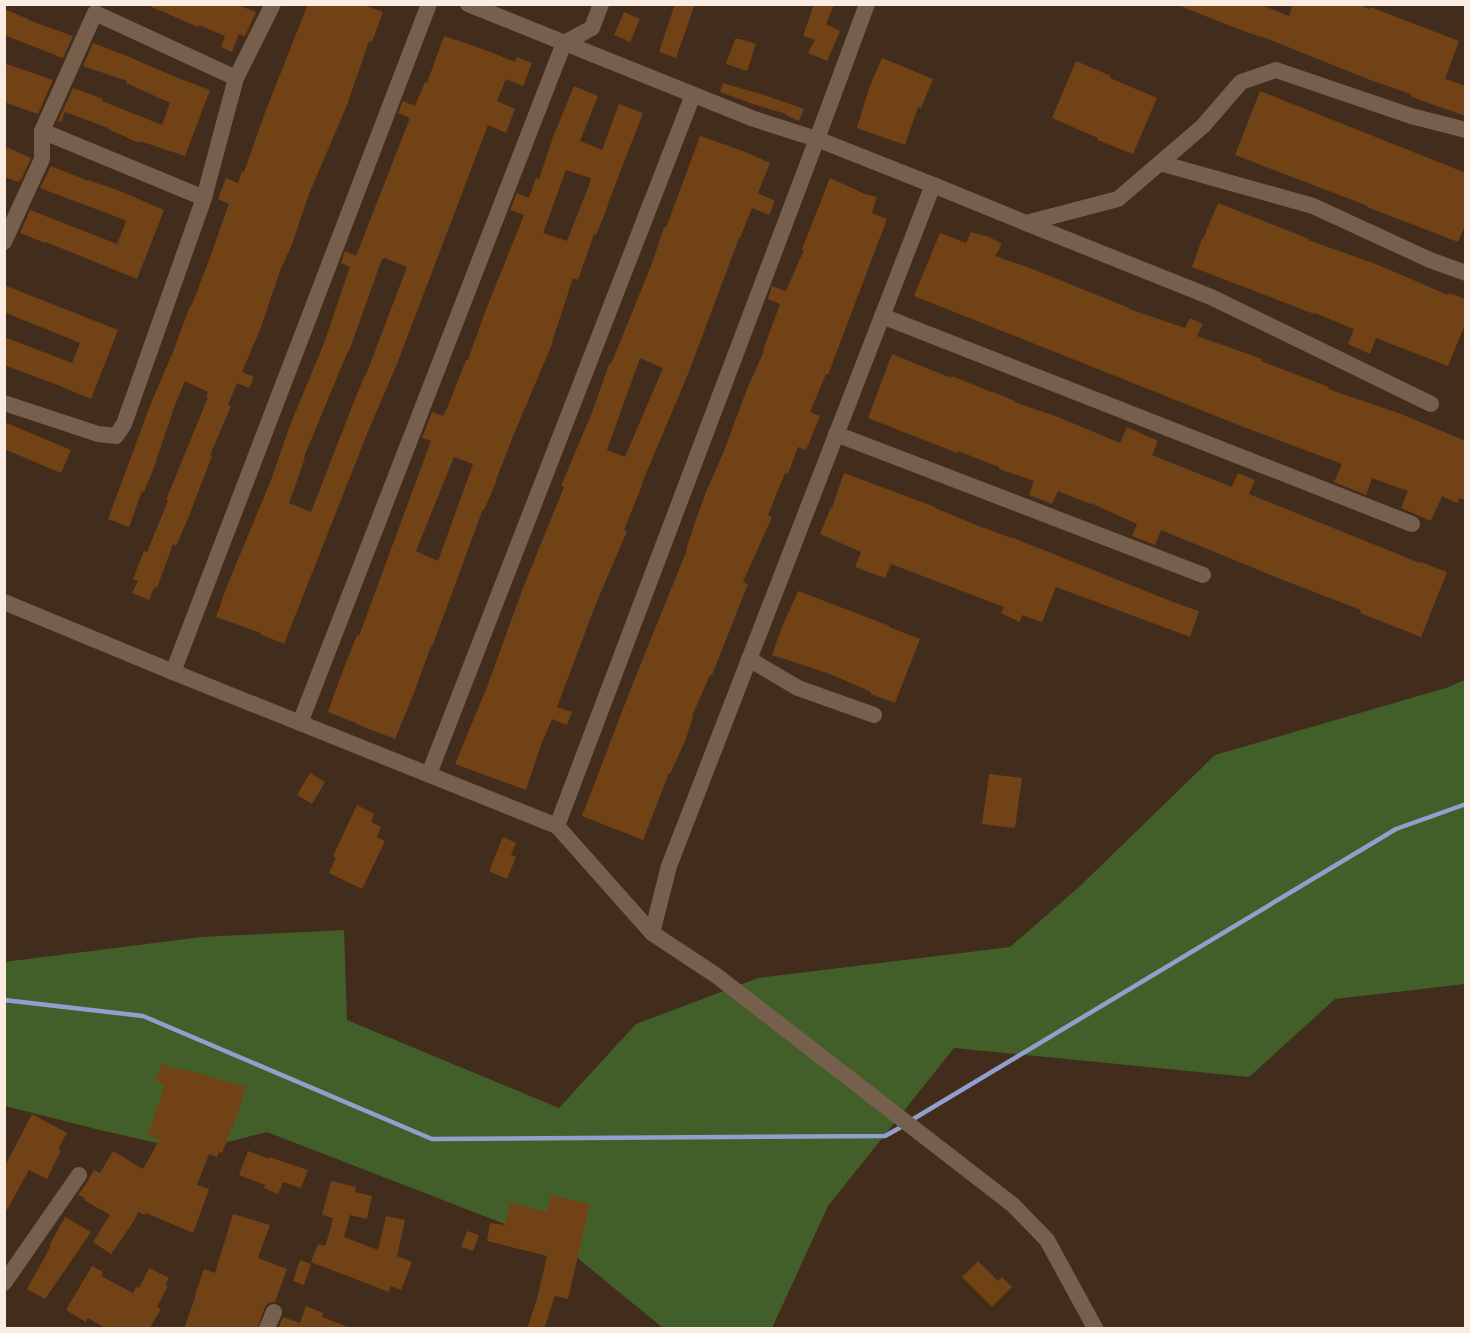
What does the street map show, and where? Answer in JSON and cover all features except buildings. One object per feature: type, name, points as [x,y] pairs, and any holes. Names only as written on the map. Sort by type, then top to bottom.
[{"type":"street","points":[[4,403],[98,434],[116,436],[123,424],[204,198],[236,78],[273,4]]},
{"type":"street","points":[[173,672],[429,4]]},
{"type":"street","points":[[468,4],[754,119],[817,139],[1211,297],[1431,404]]},
{"type":"street","points":[[300,723],[564,43],[592,28],[601,4]]},
{"type":"street","points":[[557,826],[867,4]]},
{"type":"street","points":[[4,242],[42,159],[42,131],[95,14],[236,78]]},
{"type":"street","points":[[1026,223],[1118,199],[1203,126],[1241,82],[1276,70],[1411,116],[1466,130]]},
{"type":"street","points":[[429,774],[693,95]]},
{"type":"street","points":[[42,131],[204,198]]},
{"type":"street","points":[[1160,163],[1313,206],[1430,260],[1466,273]]},
{"type":"street","points":[[652,933],[669,866],[933,185]]},
{"type":"street","points":[[882,316],[1412,524]]},
{"type":"street","points":[[836,434],[1203,575]]},
{"type":"street","points":[[4,602],[557,826],[652,933],[717,976],[1013,1205],[1047,1240],[1095,1329]]},
{"type":"street","points":[[749,659],[798,688],[874,715]]},
{"type":"street","points":[[4,1283],[79,1175]]},
{"type":"street","points":[[267,1329],[274,1312]]},
{"type":"green space","points":[[1465,680],[1465,984],[1335,999],[1249,1077],[954,1048],[828,1206],[772,1328],[663,1328],[564,1247],[267,1132],[192,1151],[5,1106],[4,962],[202,937],[344,930],[347,1020],[559,1108],[636,1024],[758,978],[1010,947],[1078,888],[1215,755],[1446,688]]},
{"type":"waterway","points":[[910,1121],[1396,829],[1466,804]]},
{"type":"waterway","points":[[4,1000],[143,1016],[432,1139],[885,1136],[903,1126]]}]
